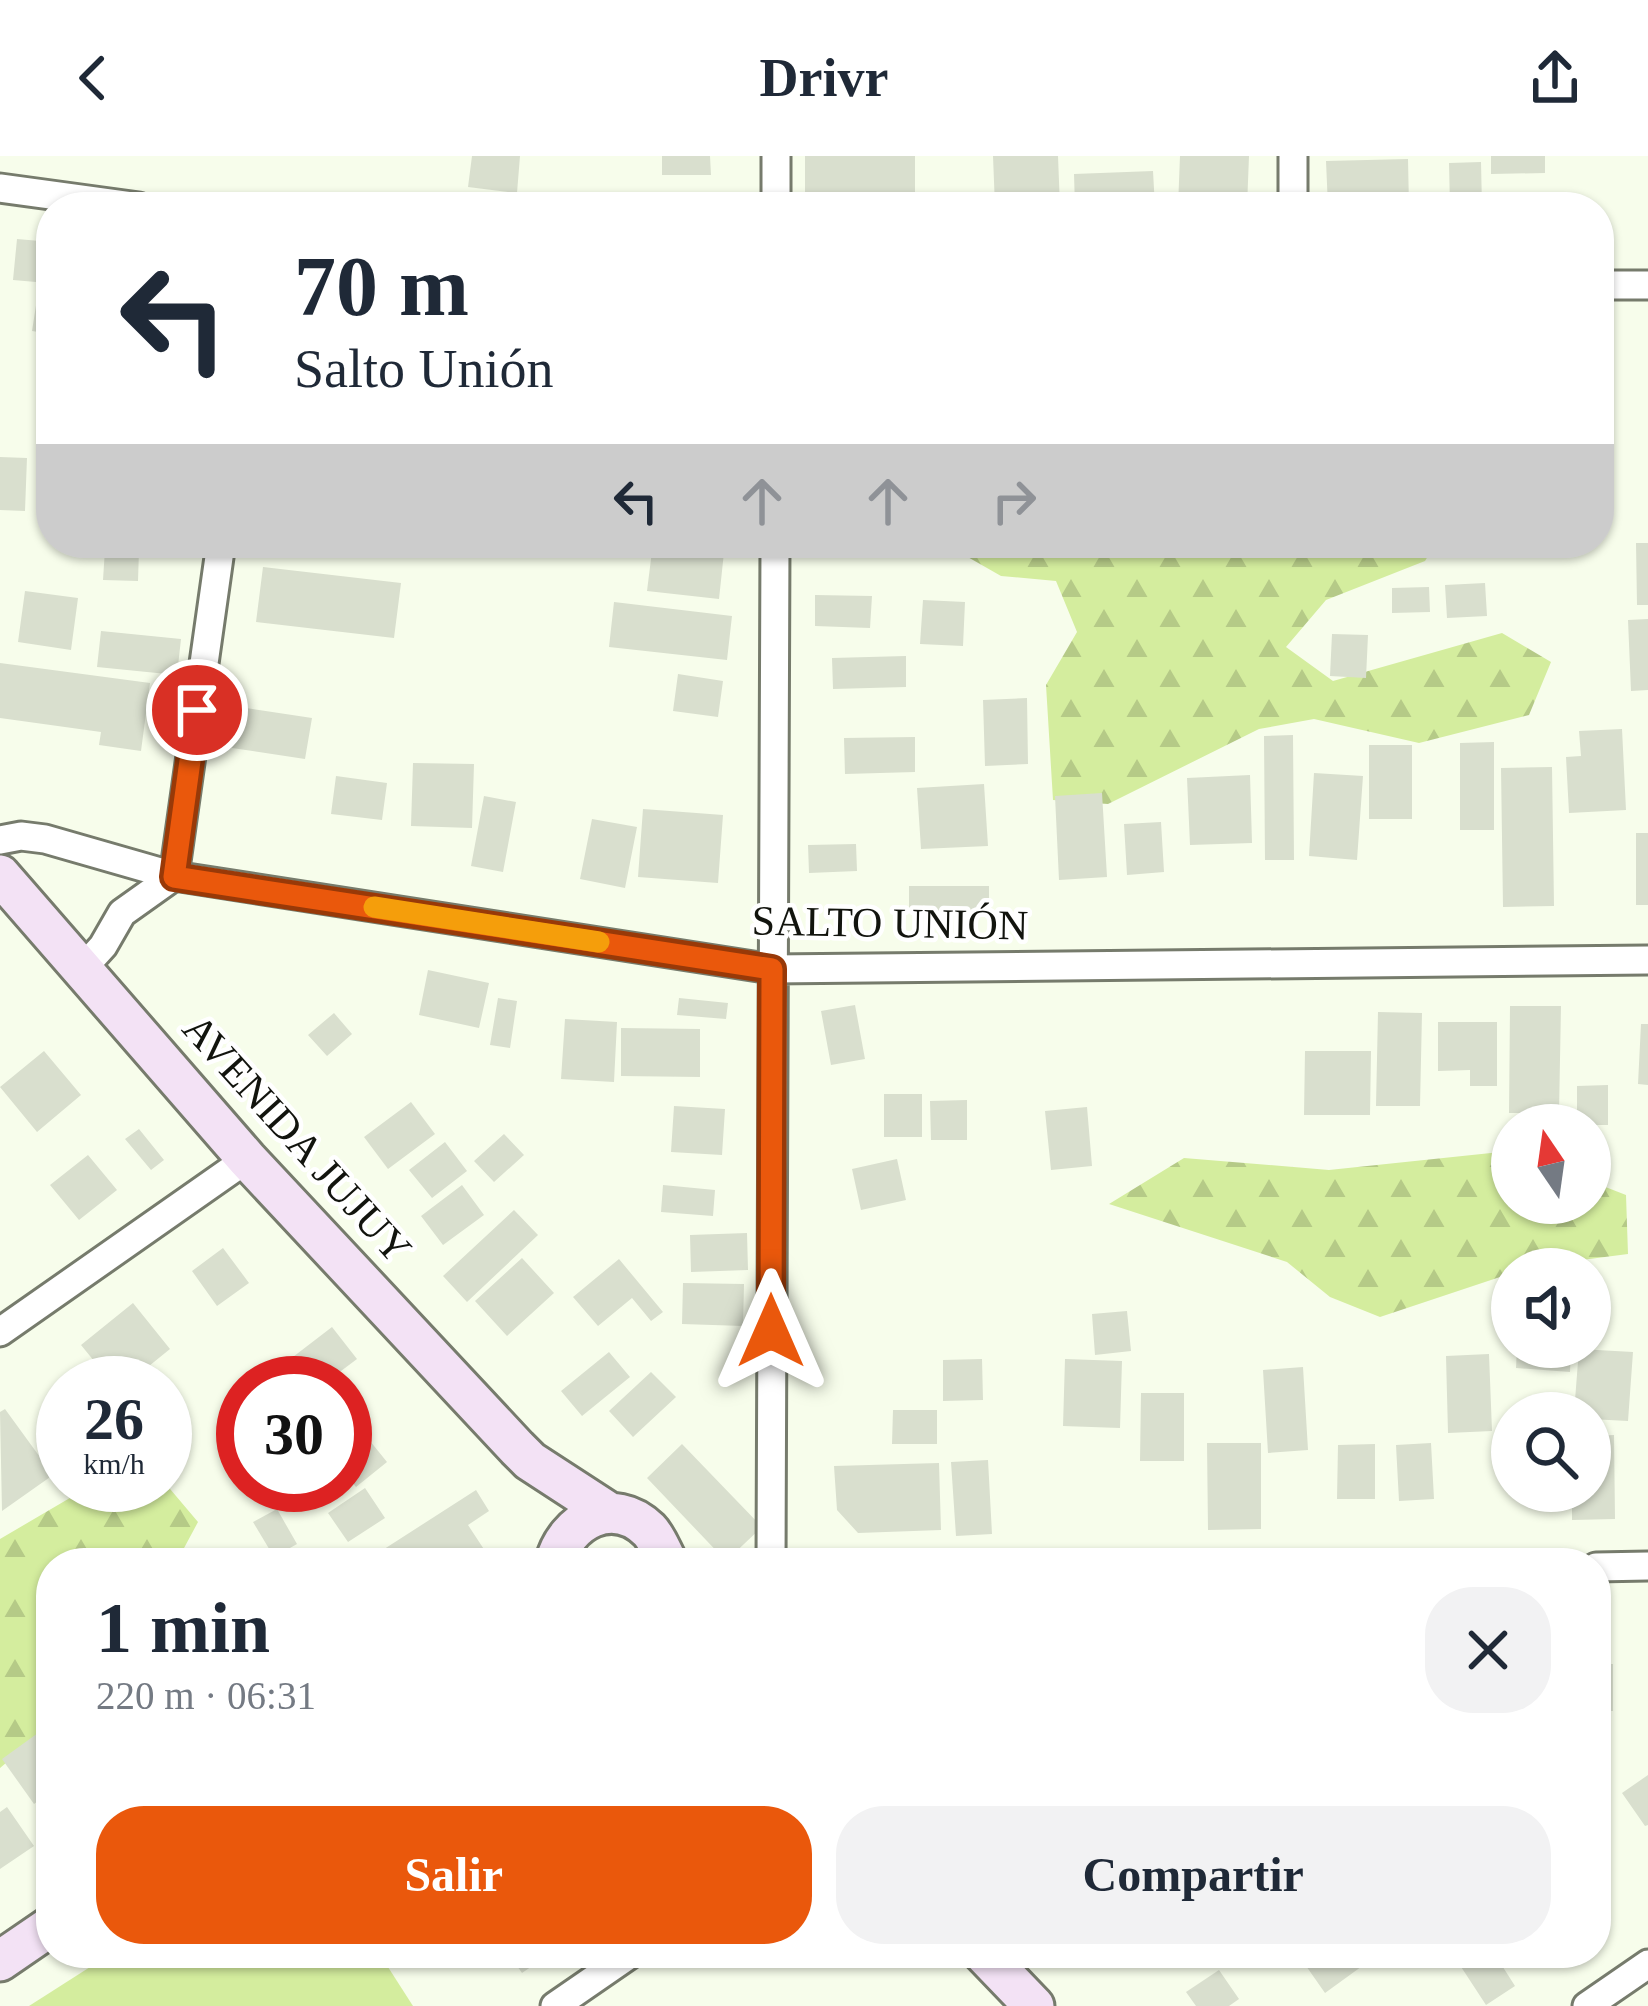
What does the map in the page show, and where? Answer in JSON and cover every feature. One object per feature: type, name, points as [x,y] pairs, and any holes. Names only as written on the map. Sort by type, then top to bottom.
[{"type":"street","points":[[776,156],[776,192]]},
{"type":"street","points":[[1293,156],[1293,192]]},
{"type":"street","points":[[0,188],[36,193]]},
{"type":"street","points":[[1614,285],[1648,285]]},
{"type":"street","points":[[83,968],[122,913],[174,877],[219,558]]},
{"type":"street","points":[[771,1548],[775,558]]},
{"type":"street","name":"SALTO UNIÓN","points":[[0,840],[45,839],[174,877],[772,969],[1648,960]]},
{"type":"street","name":"AVENIDA JUJUY","points":[[0,875],[247,1159],[530,1461],[610,1513],[629,1517],[652,1532],[660,1548]]},
{"type":"street","points":[[0,1332],[247,1159]]},
{"type":"street","name":"AVENIDA JUJUY","points":[[530,1461],[556,1548]]},
{"type":"street","points":[[560,1548],[578,1523],[610,1513]]},
{"type":"street","points":[[1611,1567],[1648,1566]]},
{"type":"street","points":[[0,1961],[36,1936]]},
{"type":"street","points":[[1587,2006],[1648,1964]]},
{"type":"street","points":[[555,2006],[610,1968]]},
{"type":"street","points":[[997,1968],[1034,2006]]},
{"type":"green space","points":[[970,558],[1427,558],[1326,600],[1286,647],[1333,681],[1502,633],[1551,662],[1529,715],[1419,743],[1314,719],[1259,729],[1108,804],[1053,800],[1046,685],[1077,632],[1056,581],[1001,576]]},
{"type":"green space","points":[[1491,1153],[1491,1224],[1611,1224],[1611,1189],[1626,1195],[1628,1254],[1611,1256],[1611,1248],[1491,1248],[1491,1280],[1380,1317],[1330,1297],[1287,1262],[1109,1204],[1184,1158],[1329,1170]]},
{"type":"green space","points":[[46,1512],[190,1512],[198,1522],[184,1548],[36,1548],[36,1738],[0,1768],[0,1539]]},
{"type":"green space","points":[[89,1968],[389,1968],[413,2006],[29,2006]]},
{"type":"building","points":[[472,156],[520,156],[517,192],[468,187]]},
{"type":"building","points":[[662,156],[710,156],[711,175],[662,175]]},
{"type":"building","points":[[805,156],[915,156],[915,192],[805,192]]},
{"type":"building","points":[[993,156],[1058,156],[1059,192],[994,192]]},
{"type":"building","points":[[1180,156],[1249,156],[1248,192],[1179,192]]},
{"type":"building","points":[[1491,156],[1545,156],[1545,173],[1491,174]]},
{"type":"building","points":[[1408,159],[1409,192],[1327,192],[1326,161]]},
{"type":"building","points":[[1481,162],[1482,192],[1450,192],[1449,163]]},
{"type":"building","points":[[1153,171],[1154,192],[1075,192],[1074,174]]},
{"type":"building","points":[[17,239],[36,241],[36,282],[13,280]]},
{"type":"building","points":[[0,457],[27,458],[25,511],[0,510]]},
{"type":"building","points":[[1636,543],[1648,543],[1648,605],[1637,605]]},
{"type":"building","points":[[104,558],[139,558],[138,581],[103,580]]},
{"type":"building","points":[[651,558],[723,558],[719,599],[647,591]]},
{"type":"building","points":[[263,567],[401,583],[394,638],[256,622]]},
{"type":"building","points":[[1485,583],[1487,616],[1447,618],[1445,585]]},
{"type":"building","points":[[1429,587],[1430,612],[1392,613],[1392,588]]},
{"type":"building","points":[[25,591],[78,598],[71,650],[18,642]]},
{"type":"building","points":[[815,595],[872,596],[870,628],[815,626]]},
{"type":"building","points":[[923,600],[965,602],[963,646],[920,644]]},
{"type":"building","points":[[614,602],[732,616],[727,660],[609,647]]},
{"type":"building","points":[[1648,619],[1648,690],[1631,691],[1628,620]]},
{"type":"building","points":[[101,631],[181,639],[177,675],[97,667]]},
{"type":"building","points":[[1332,634],[1368,635],[1366,678],[1330,676]]},
{"type":"building","points":[[906,656],[906,687],[833,689],[832,658]]},
{"type":"building","points":[[0,663],[150,683],[141,751],[99,745],[101,732],[0,718]]},
{"type":"building","points":[[678,674],[723,681],[718,717],[673,711]]},
{"type":"building","points":[[1027,698],[1028,764],[985,766],[983,700]]},
{"type":"building","points":[[239,707],[312,718],[305,759],[232,748]]},
{"type":"building","points":[[1622,729],[1626,810],[1569,813],[1566,757],[1581,756],[1579,731]]},
{"type":"building","points":[[1293,735],[1294,860],[1265,860],[1264,736]]},
{"type":"building","points":[[915,737],[915,772],[845,774],[844,738]]},
{"type":"building","points":[[1494,742],[1494,830],[1460,830],[1460,743]]},
{"type":"building","points":[[1369,745],[1412,745],[1412,819],[1369,819]]},
{"type":"building","points":[[413,763],[474,764],[472,828],[411,826]]},
{"type":"building","points":[[1552,767],[1554,906],[1503,907],[1501,768]]},
{"type":"building","points":[[1314,773],[1363,776],[1357,860],[1309,856]]},
{"type":"building","points":[[1250,775],[1252,843],[1190,845],[1187,778]]},
{"type":"building","points":[[336,776],[387,783],[382,820],[331,814]]},
{"type":"building","points":[[984,784],[988,846],[921,849],[917,788]]},
{"type":"building","points":[[1102,793],[1107,877],[1059,880],[1055,796]]},
{"type":"building","points":[[484,796],[516,802],[503,872],[471,866]]},
{"type":"building","points":[[643,809],[723,815],[718,883],[638,877]]},
{"type":"building","points":[[592,819],[637,827],[625,888],[580,879]]},
{"type":"building","points":[[1161,822],[1164,872],[1127,875],[1124,824]]},
{"type":"building","points":[[1636,833],[1648,833],[1648,905],[1636,905]]},
{"type":"building","points":[[856,844],[857,871],[809,873],[808,845]]},
{"type":"building","points":[[909,886],[989,886],[989,911],[909,911]]},
{"type":"building","points":[[428,970],[489,983],[479,1028],[419,1015]]},
{"type":"building","points":[[498,998],[517,1001],[510,1048],[490,1045]]},
{"type":"building","points":[[679,998],[728,1003],[726,1019],[677,1015]]},
{"type":"building","points":[[855,1005],[865,1059],[831,1065],[821,1011]]},
{"type":"building","points":[[1510,1006],[1561,1006],[1559,1104],[1509,1104]]},
{"type":"building","points":[[1378,1012],[1422,1013],[1420,1106],[1376,1106]]},
{"type":"building","points":[[334,1013],[352,1034],[327,1056],[308,1035]]},
{"type":"building","points":[[565,1019],[617,1022],[614,1082],[561,1079]]},
{"type":"building","points":[[1438,1022],[1497,1022],[1497,1086],[1470,1086],[1470,1070],[1438,1071]]},
{"type":"building","points":[[1641,1024],[1648,1024],[1648,1085],[1638,1084]]},
{"type":"building","points":[[621,1028],[700,1029],[700,1077],[621,1076]]},
{"type":"building","points":[[44,1051],[81,1095],[37,1132],[0,1087]]},
{"type":"building","points":[[1305,1051],[1371,1051],[1370,1115],[1304,1115]]},
{"type":"building","points":[[1608,1085],[1608,1104],[1577,1104],[1577,1086]]},
{"type":"building","points":[[884,1094],[922,1094],[922,1137],[884,1137]]},
{"type":"building","points":[[967,1100],[967,1140],[931,1140],[930,1101]]},
{"type":"building","points":[[411,1102],[435,1134],[388,1169],[364,1137]]},
{"type":"building","points":[[674,1106],[725,1109],[722,1155],[671,1152]]},
{"type":"building","points":[[1087,1107],[1092,1166],[1051,1170],[1045,1111]]},
{"type":"building","points":[[139,1129],[164,1160],[151,1170],[125,1139]]},
{"type":"building","points":[[504,1134],[524,1155],[494,1182],[474,1161]]},
{"type":"building","points":[[445,1142],[467,1171],[432,1198],[409,1170]]},
{"type":"building","points":[[88,1155],[117,1190],[79,1220],[50,1185]]},
{"type":"building","points":[[897,1159],[906,1200],[861,1210],[852,1169]]},
{"type":"building","points":[[462,1185],[484,1215],[443,1245],[421,1216]]},
{"type":"building","points":[[663,1185],[715,1190],[713,1216],[661,1212]]},
{"type":"building","points":[[514,1210],[538,1235],[467,1302],[443,1276]]},
{"type":"building","points":[[747,1233],[748,1270],[691,1272],[690,1235]]},
{"type":"building","points":[[223,1248],[249,1283],[217,1306],[192,1271]]},
{"type":"building","points":[[522,1258],[554,1293],[507,1336],[475,1301]]},
{"type":"building","points":[[619,1259],[663,1312],[651,1321],[632,1298],[598,1326],[573,1297]]},
{"type":"building","points":[[683,1283],[744,1284],[743,1326],[682,1324]]},
{"type":"building","points":[[133,1303],[170,1349],[161,1356],[90,1356],[81,1345]]},
{"type":"building","points":[[1127,1311],[1131,1351],[1095,1355],[1092,1314]]},
{"type":"building","points":[[332,1327],[355,1356],[294,1356]]},
{"type":"building","points":[[1611,1351],[1633,1352],[1628,1421],[1611,1420],[1611,1392],[1576,1392],[1578,1368],[1611,1368]]},
{"type":"building","points":[[609,1352],[630,1377],[582,1416],[561,1391]]},
{"type":"building","points":[[1489,1354],[1491,1431],[1448,1433],[1446,1356]]},
{"type":"building","points":[[982,1359],[983,1400],[943,1401],[943,1360]]},
{"type":"building","points":[[1065,1359],[1122,1361],[1120,1428],[1063,1426]]},
{"type":"building","points":[[1303,1367],[1308,1450],[1268,1453],[1263,1370]]},
{"type":"building","points":[[1516,1368],[1570,1368],[1570,1372]]},
{"type":"building","points":[[651,1372],[676,1397],[633,1437],[609,1411]]},
{"type":"building","points":[[1141,1393],[1184,1393],[1184,1461],[1140,1461]]},
{"type":"building","points":[[5,1409],[36,1452],[36,1487],[2,1511],[0,1412]]},
{"type":"building","points":[[893,1410],[937,1410],[937,1444],[892,1444]]},
{"type":"building","points":[[1611,1435],[1615,1519],[1572,1520],[1572,1512],[1611,1512]]},
{"type":"building","points":[[372,1443],[387,1462],[372,1474]]},
{"type":"building","points":[[1207,1443],[1261,1443],[1261,1529],[1208,1530]]},
{"type":"building","points":[[1431,1443],[1434,1499],[1399,1501],[1396,1445]]},
{"type":"building","points":[[682,1444],[762,1527],[740,1548],[714,1548],[647,1478]]},
{"type":"building","points":[[1375,1444],[1375,1499],[1337,1499],[1338,1445]]},
{"type":"building","points":[[988,1460],[992,1534],[956,1536],[951,1462]]},
{"type":"building","points":[[939,1463],[941,1530],[858,1533],[837,1510],[834,1466]]},
{"type":"building","points":[[476,1490],[489,1511],[468,1525],[483,1548],[386,1548]]},
{"type":"building","points":[[372,1498],[385,1518],[348,1542],[328,1513],[372,1512]]},
{"type":"building","points":[[279,1512],[297,1544],[269,1548],[253,1522]]},
{"type":"building","points":[[1611,1664],[1613,1664],[1611,1711]]},
{"type":"building","points":[[36,1734],[34,1804],[2,1759]]},
{"type":"building","points":[[1648,1775],[1648,1825],[1645,1826],[1622,1793]]},
{"type":"building","points":[[7,1807],[34,1846],[0,1869],[0,1812]]},
{"type":"building","points":[[1308,1968],[1359,1968],[1325,1993]]},
{"type":"building","points":[[1462,1968],[1504,1968],[1515,1986],[1486,2005]]},
{"type":"building","points":[[1219,1970],[1239,1999],[1229,2006],[1196,2006],[1186,1992]]},
{"type":"slow traffic","points":[[374,907],[599,942]]},
{"type":"route","points":[[197,710],[174,877],[772,969],[771,1331]]}]
